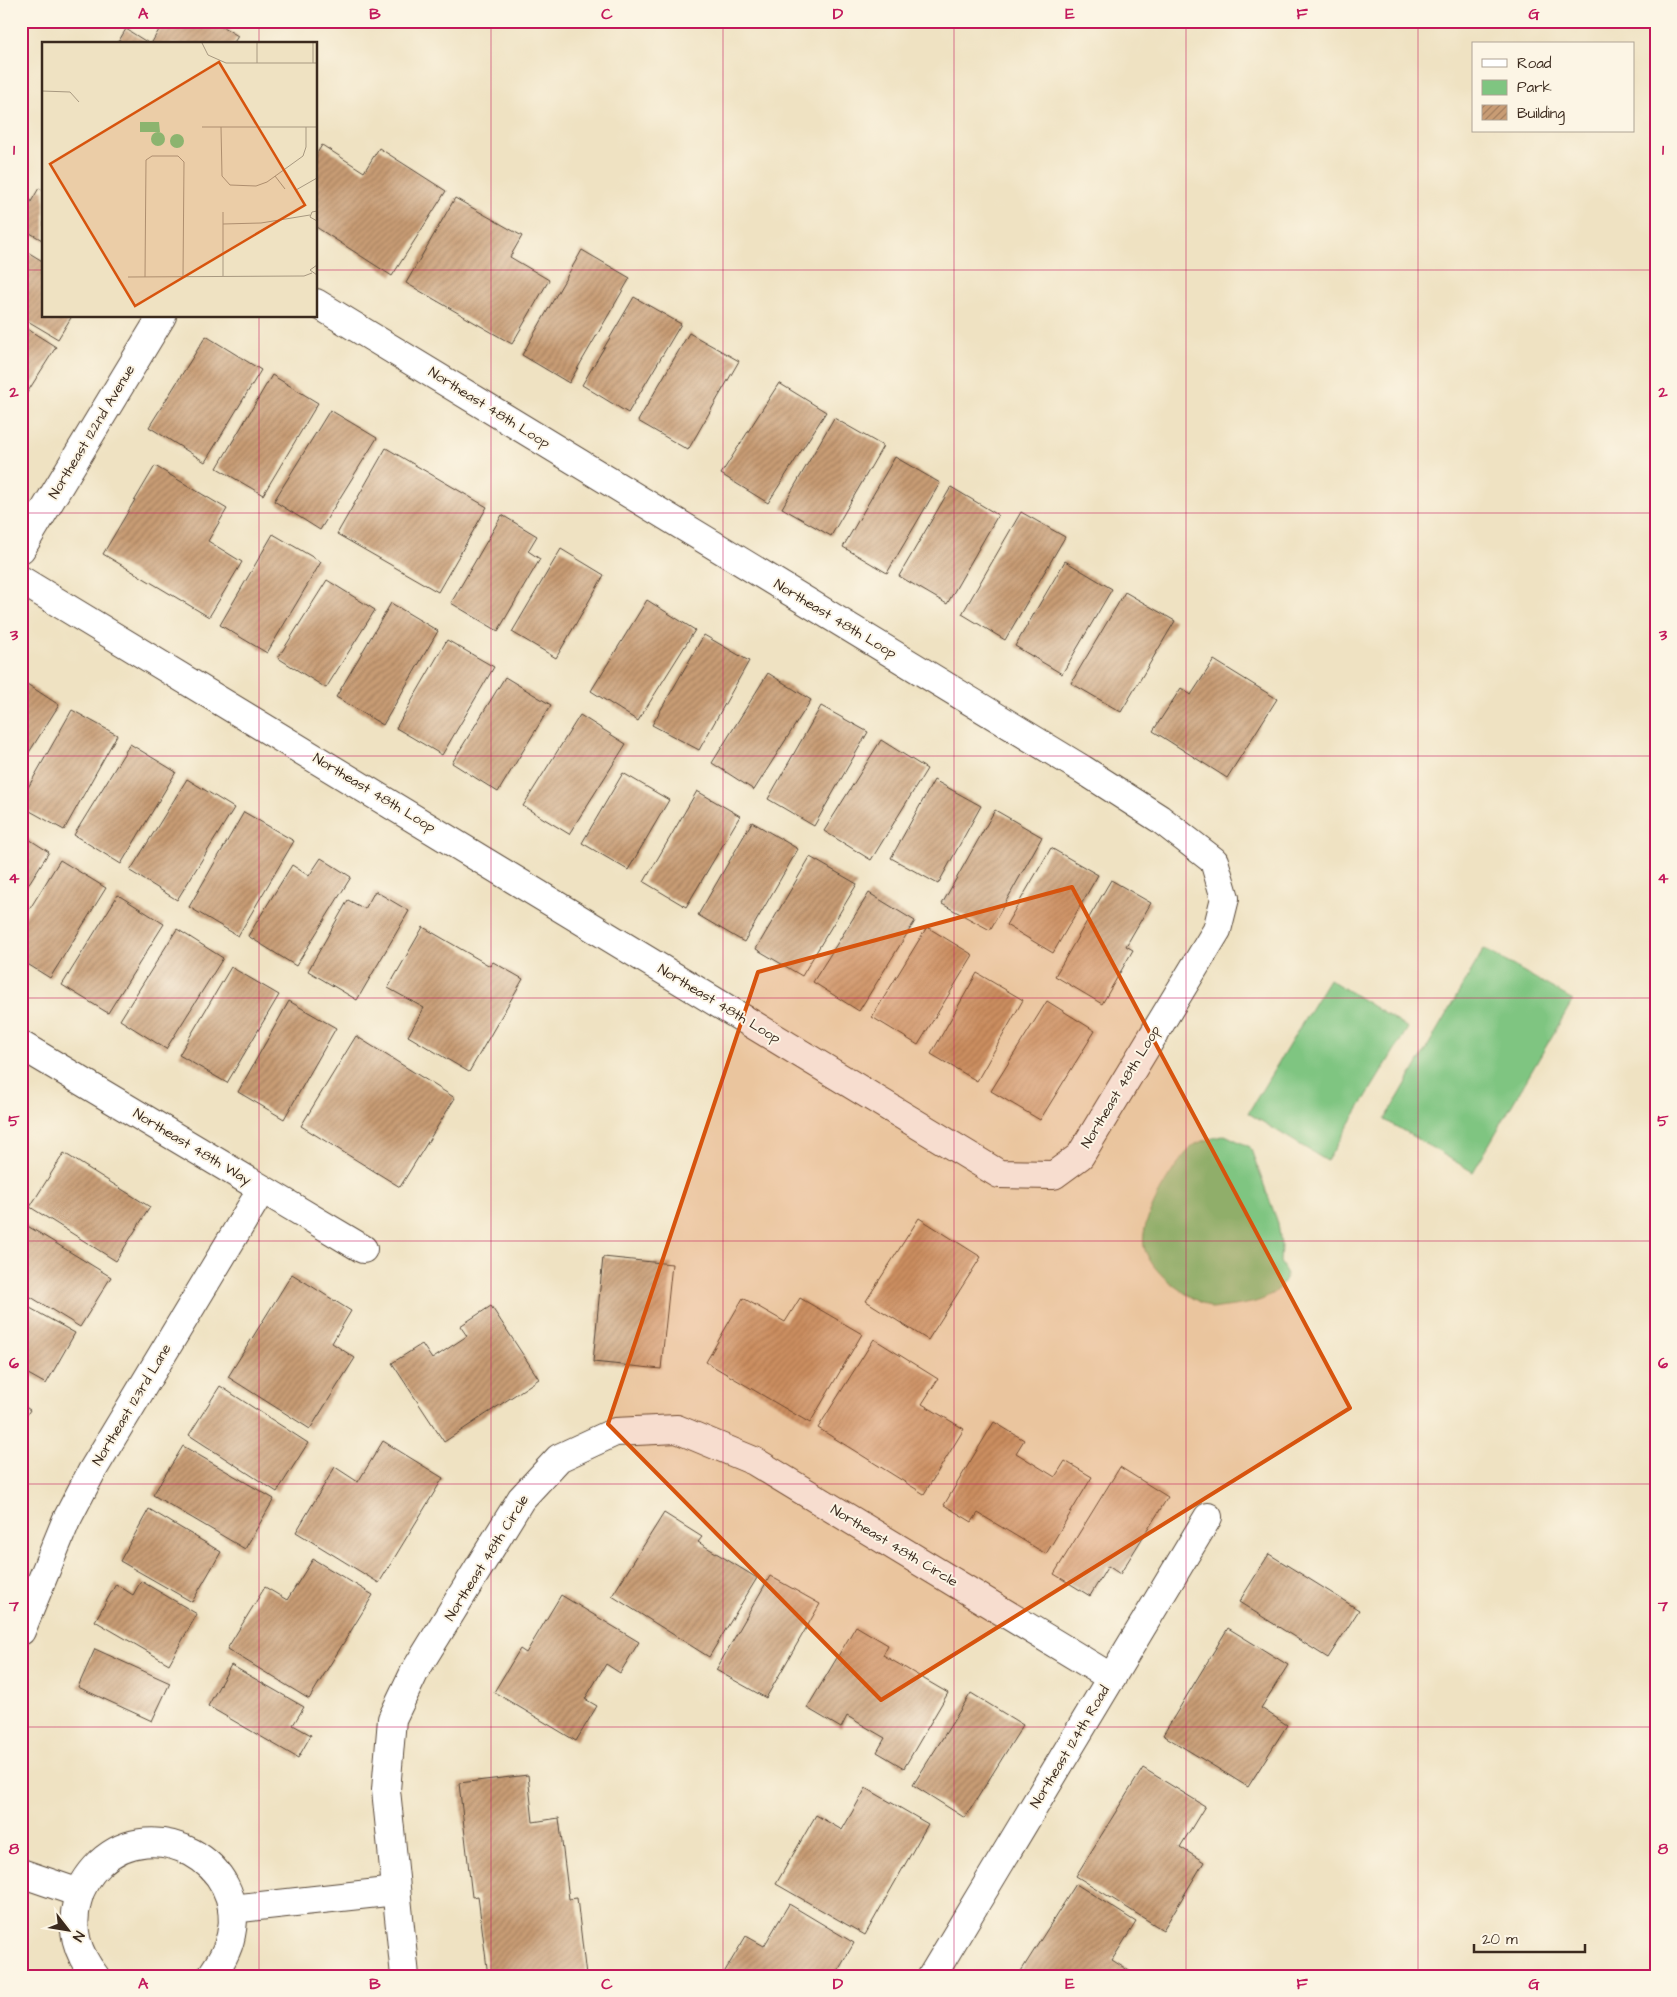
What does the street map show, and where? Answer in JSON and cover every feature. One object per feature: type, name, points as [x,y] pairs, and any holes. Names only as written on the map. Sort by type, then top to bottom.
[{"type":"street","name":"Northeast 48th Loop","points":[[21,580],[999,1174],[1054,1175],[1080,1156],[1216,930],[1224,898],[1214,861],[1160,819],[1082,769],[318,304]]},
{"type":"street","name":"Northeast 122nd Avenue","points":[[21,549],[161,318]]},
{"type":"street","name":"Northeast 48th Way","points":[[21,1045],[363,1249]]},
{"type":"street","name":"Northeast 123rd Lane","points":[[21,1631],[66,1521],[92,1471],[262,1189]]},
{"type":"street","name":"Northeast 48th Circle","points":[[405,1976],[386,1790],[392,1719],[415,1671],[521,1499],[559,1458],[615,1432],[677,1428],[754,1461],[1112,1678]]},
{"type":"street","name":"Northeast 124th Road","points":[[932,1976],[1208,1517]]},
{"type":"street","points":[[95,1976],[84,1962],[75,1940],[74,1916],[79,1893],[90,1872],[107,1856],[128,1846],[151,1842],[174,1844],[195,1853],[212,1868],[225,1887],[232,1909],[232,1934],[224,1958],[211,1976]]},
{"type":"street","points":[[21,1873],[79,1893]]},
{"type":"street","points":[[232,1909],[396,1891]]},
{"type":"highlighted area","points":[[1072,887],[1350,1408],[881,1700],[608,1424],[758,972]]},
{"type":"green space","points":[[1484,949],[1573,1000],[1473,1172],[1385,1120]]},
{"type":"green space","points":[[1329,979],[1408,1028],[1327,1161],[1248,1113]]},
{"type":"green space","points":[[1225,1135],[1250,1147],[1278,1223],[1281,1245],[1280,1262],[1287,1274],[1275,1292],[1266,1298],[1256,1302],[1213,1309],[1183,1292],[1164,1278],[1150,1260],[1145,1250],[1143,1239],[1158,1195],[1185,1154],[1196,1144]]},
{"type":"building","points":[[164,21],[213,21],[238,36],[234,42],[152,42]]},
{"type":"building","points":[[126,29],[147,42],[118,42]]},
{"type":"building","points":[[322,145],[364,172],[379,148],[446,191],[392,276],[318,228],[318,152]]},
{"type":"building","points":[[39,188],[42,190],[42,240],[21,228],[21,219]]},
{"type":"building","points":[[455,198],[522,236],[510,257],[549,280],[512,344],[406,283]]},
{"type":"building","points":[[21,248],[42,261],[42,318],[71,318],[58,339],[21,317]]},
{"type":"building","points":[[582,250],[630,278],[569,383],[522,355]]},
{"type":"building","points":[[634,297],[681,324],[628,413],[582,385]]},
{"type":"building","points":[[21,325],[56,347],[25,396],[21,393]]},
{"type":"building","points":[[689,333],[739,361],[688,450],[638,421]]},
{"type":"building","points":[[206,336],[261,370],[205,462],[149,427]]},
{"type":"building","points":[[272,375],[318,403],[263,495],[217,468]]},
{"type":"building","points":[[779,383],[826,412],[768,503],[721,474]]},
{"type":"building","points":[[330,410],[377,438],[320,530],[274,501]]},
{"type":"building","points":[[834,418],[883,446],[831,536],[782,508]]},
{"type":"building","points":[[386,448],[487,507],[438,592],[337,534]]},
{"type":"building","points":[[895,457],[940,483],[887,573],[843,547]]},
{"type":"building","points":[[155,466],[227,509],[208,541],[242,562],[209,617],[103,554]]},
{"type":"building","points":[[951,487],[998,515],[947,604],[899,576]]},
{"type":"building","points":[[1021,512],[1065,537],[1005,640],[962,614]]},
{"type":"building","points":[[502,515],[537,536],[528,551],[540,559],[498,631],[451,603]]},
{"type":"building","points":[[273,534],[321,562],[267,653],[220,625]]},
{"type":"building","points":[[561,549],[604,575],[556,658],[512,632]]},
{"type":"building","points":[[1065,561],[1112,589],[1062,674],[1015,646]]},
{"type":"building","points":[[327,580],[375,610],[326,688],[278,658]]},
{"type":"building","points":[[1125,592],[1175,621],[1121,712],[1071,683]]},
{"type":"building","points":[[647,600],[695,630],[638,721],[591,691]]},
{"type":"building","points":[[391,603],[438,631],[383,725],[336,697]]},
{"type":"building","points":[[704,635],[749,661],[699,750],[652,725]]},
{"type":"building","points":[[447,640],[494,667],[442,755],[396,728]]},
{"type":"building","points":[[1214,660],[1277,699],[1227,778],[1153,731],[1181,688],[1191,695]]},
{"type":"building","points":[[768,673],[811,700],[754,790],[712,763]]},
{"type":"building","points":[[505,677],[551,705],[498,792],[452,763]]},
{"type":"building","points":[[27,684],[59,705],[21,765],[21,694]]},
{"type":"building","points":[[821,706],[868,732],[814,826],[768,799]]},
{"type":"building","points":[[72,710],[117,735],[64,830],[21,806],[21,800]]},
{"type":"building","points":[[580,715],[626,744],[569,834],[523,806]]},
{"type":"building","points":[[881,740],[927,769],[871,860],[824,831]]},
{"type":"building","points":[[130,744],[176,772],[121,864],[74,835]]},
{"type":"building","points":[[623,773],[669,800],[628,870],[582,843]]},
{"type":"building","points":[[187,779],[234,808],[177,900],[130,871]]},
{"type":"building","points":[[934,780],[981,806],[938,884],[891,858]]},
{"type":"building","points":[[697,791],[740,816],[686,907],[644,882]]},
{"type":"building","points":[[995,810],[1042,837],[990,930],[942,904]]},
{"type":"building","points":[[244,812],[294,841],[238,936],[189,907]]},
{"type":"building","points":[[752,822],[798,849],[744,942],[698,915]]},
{"type":"building","points":[[21,834],[49,852],[21,896]]},
{"type":"building","points":[[1051,848],[1098,875],[1053,953],[1006,925]]},
{"type":"building","points":[[810,857],[857,884],[802,976],[756,949]]},
{"type":"building","points":[[321,858],[351,877],[296,966],[248,936],[292,865],[309,876]]},
{"type":"building","points":[[60,860],[106,888],[50,978],[21,960],[21,923]]},
{"type":"building","points":[[1111,880],[1151,903],[1126,946],[1133,950],[1102,1004],[1055,976]]},
{"type":"building","points":[[375,891],[409,911],[357,1000],[308,971],[348,900],[365,909]]},
{"type":"building","points":[[869,893],[915,921],[859,1011],[813,982]]},
{"type":"building","points":[[118,895],[164,924],[108,1013],[62,985]]},
{"type":"building","points":[[423,927],[490,966],[493,962],[523,979],[469,1072],[408,1036],[424,1008],[388,988]]},
{"type":"building","points":[[927,927],[973,955],[918,1045],[872,1017]]},
{"type":"building","points":[[177,929],[223,958],[166,1049],[120,1020]]},
{"type":"building","points":[[231,967],[279,995],[227,1083],[179,1055]]},
{"type":"building","points":[[977,973],[1023,1000],[977,1081],[931,1054]]},
{"type":"building","points":[[289,1001],[336,1028],[284,1119],[238,1092]]},
{"type":"building","points":[[1047,1001],[1095,1031],[1040,1120],[991,1091]]},
{"type":"building","points":[[356,1036],[455,1098],[400,1187],[301,1126]]},
{"type":"building","points":[[64,1153],[150,1207],[116,1261],[30,1207]]},
{"type":"building","points":[[919,1218],[981,1257],[928,1340],[866,1301]]},
{"type":"building","points":[[21,1222],[111,1277],[80,1327],[21,1291]]},
{"type":"building","points":[[603,1257],[672,1264],[661,1369],[593,1362]]},
{"type":"building","points":[[292,1274],[351,1311],[332,1343],[355,1358],[310,1429],[228,1377]]},
{"type":"building","points":[[743,1298],[785,1322],[800,1298],[862,1334],[810,1423],[706,1362]]},
{"type":"building","points":[[21,1303],[75,1333],[46,1384],[21,1370]]},
{"type":"building","points":[[491,1306],[539,1379],[444,1442],[392,1363],[422,1344],[432,1359],[467,1336],[460,1326]]},
{"type":"building","points":[[874,1339],[938,1379],[922,1404],[964,1429],[924,1494],[818,1428]]},
{"type":"building","points":[[220,1386],[308,1443],[277,1492],[189,1435]]},
{"type":"building","points":[[21,1404],[30,1410],[21,1424]]},
{"type":"building","points":[[994,1422],[1024,1440],[1016,1453],[1055,1477],[1065,1461],[1092,1477],[1046,1554],[978,1513],[972,1522],[944,1505]]},
{"type":"building","points":[[383,1441],[443,1478],[379,1583],[296,1532],[335,1467],[358,1482]]},
{"type":"building","points":[[183,1446],[274,1499],[245,1549],[153,1495]]},
{"type":"building","points":[[1120,1467],[1168,1497],[1120,1574],[1108,1566],[1090,1596],[1054,1574]]},
{"type":"building","points":[[149,1509],[221,1552],[192,1602],[120,1561]]},
{"type":"building","points":[[664,1513],[702,1537],[698,1542],[757,1578],[709,1657],[612,1596]]},
{"type":"building","points":[[1269,1554],[1359,1610],[1328,1658],[1239,1602]]},
{"type":"building","points":[[313,1559],[373,1595],[309,1699],[227,1649],[265,1587],[287,1600]]},
{"type":"building","points":[[770,1576],[820,1604],[766,1698],[716,1670]]},
{"type":"building","points":[[141,1581],[197,1614],[169,1664],[95,1621],[116,1584],[133,1595]]},
{"type":"building","points":[[561,1595],[639,1642],[620,1673],[606,1664],[585,1699],[597,1706],[576,1741],[494,1692],[520,1649],[526,1653]]},
{"type":"building","points":[[856,1626],[888,1645],[883,1655],[948,1693],[904,1768],[877,1752],[885,1738],[847,1716],[841,1728],[807,1708]]},
{"type":"building","points":[[1228,1628],[1288,1665],[1261,1708],[1287,1725],[1248,1787],[1163,1735]]},
{"type":"building","points":[[95,1649],[170,1683],[152,1721],[78,1687]]},
{"type":"building","points":[[231,1665],[304,1707],[293,1725],[311,1735],[298,1758],[208,1706]]},
{"type":"building","points":[[971,1693],[1023,1725],[965,1818],[913,1785]]},
{"type":"building","points":[[1143,1768],[1205,1806],[1180,1847],[1204,1862],[1163,1930],[1076,1876]]},
{"type":"building","points":[[528,1775],[533,1822],[559,1818],[569,1899],[577,1898],[586,1976],[488,1976],[478,1896],[472,1897],[459,1783]]},
{"type":"building","points":[[866,1788],[928,1824],[865,1935],[776,1884],[816,1815],[842,1830]]},
{"type":"building","points":[[1076,1884],[1136,1922],[1112,1960],[1137,1976],[1018,1976]]},
{"type":"building","points":[[789,1904],[854,1943],[835,1976],[722,1976],[746,1936],[764,1946]]}]
